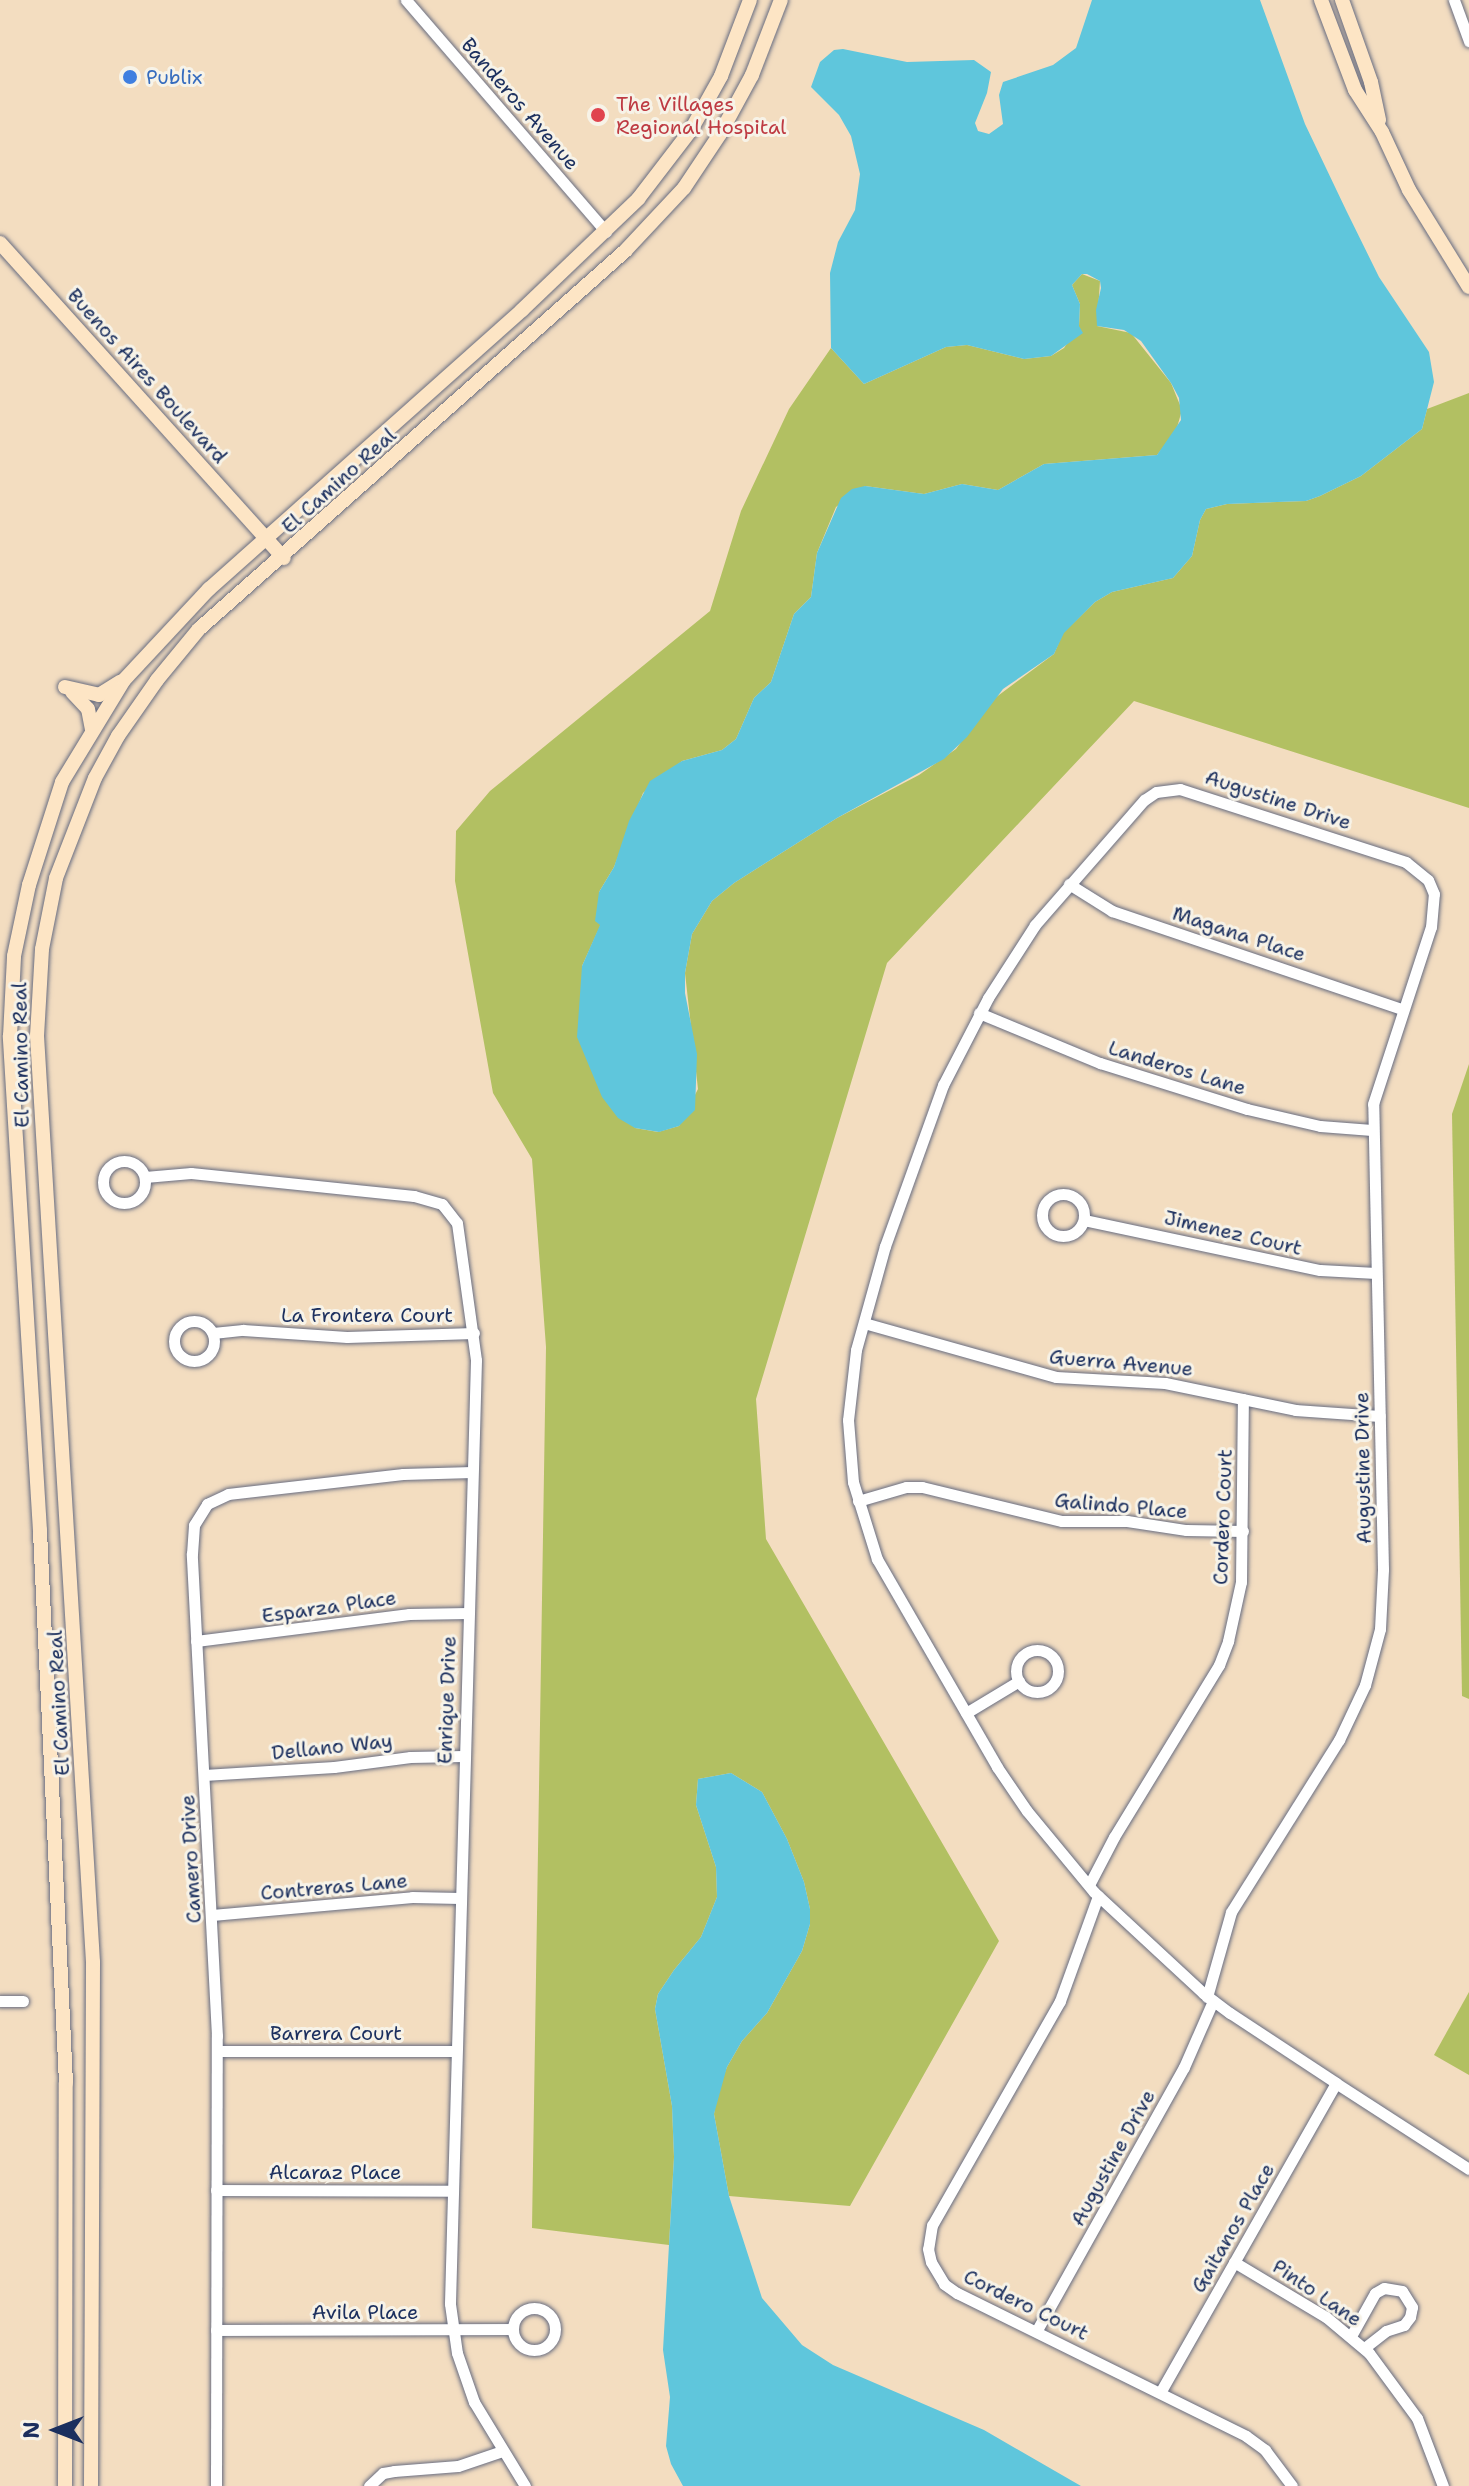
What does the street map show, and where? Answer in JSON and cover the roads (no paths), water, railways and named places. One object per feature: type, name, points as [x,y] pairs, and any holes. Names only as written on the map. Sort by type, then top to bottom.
[{"type":"main road","name":"El Camino Real","points":[[65,2486],[66,2083],[40,1531],[10,1036],[14,956],[29,885],[62,782],[124,680],[209,589],[606,232],[638,199],[691,130],[721,76],[750,0]]},
{"type":"main road","name":"El Camino Real","points":[[91,2486],[93,1962],[37,1036],[39,973],[50,902],[71,833],[101,766],[145,696],[199,629],[284,558],[625,251],[684,188],[720,134],[752,75],[781,0]]},
{"type":"main road","points":[[1321,0],[1355,90],[1382,132],[1409,190],[1469,287]]},
{"type":"main road","points":[[1342,0],[1371,82],[1382,132]]},
{"type":"main road","points":[[606,232],[625,251]]},
{"type":"main road","name":"Buenos Aires Boulevard","points":[[0,243],[284,558]]},
{"type":"main road","points":[[92,730],[88,709],[65,687],[99,695],[124,680]]},
{"type":"main road","points":[[10,1036],[37,1036]]},
{"type":"street","name":"Banderos Avenue","points":[[406,0],[606,232]]},
{"type":"street","points":[[1454,0],[1469,41]]},
{"type":"street","name":"Augustine Drive","points":[[1037,2330],[1184,2067],[1210,1999],[1231,1912],[1339,1740],[1365,1685],[1380,1629],[1383,1569],[1372,1130],[1375,1088],[1434,910],[1434,894],[1428,880],[1406,862],[1190,790],[1168,789],[1144,800],[1035,925],[979,1013],[943,1085],[918,1148],[856,1350],[848,1420],[858,1501],[877,1559],[966,1713],[1027,1811],[1098,1896],[1210,1999],[1469,2169]]},
{"type":"street","name":"Magana Place","points":[[1069,884],[1112,911],[1402,1009]]},
{"type":"street","name":"Landeros Lane","points":[[979,1013],[1100,1063],[1247,1109],[1320,1126],[1372,1130]]},
{"type":"street","name":"Enrique Drive","points":[[145,1177],[191,1173],[414,1196],[442,1204],[457,1223],[474,1333],[450,2304],[453,2329],[470,2391],[525,2486]]},
{"type":"street","name":"Jimenez Court","points":[[1084,1220],[1320,1270],[1376,1273]]},
{"type":"street","name":"Guerra Avenue","points":[[864,1323],[1032,1372],[1077,1380],[1165,1383],[1325,1414],[1380,1416]]},
{"type":"street","name":"La Frontera Court","points":[[213,1333],[243,1330],[347,1337],[474,1333]]},
{"type":"street","name":"Cordero Court","points":[[1089,1885],[1114,1837],[1219,1665],[1236,1612],[1243,1531],[1243,1399]]},
{"type":"street","name":"Camero Drive","points":[[216,2486],[217,2051],[192,1536],[199,1514],[215,1498],[389,1475],[472,1472]]},
{"type":"street","name":"Galindo Place","points":[[858,1501],[906,1487],[922,1487],[1062,1521],[1127,1521],[1186,1530],[1243,1531]]},
{"type":"street","name":"Esparza Place","points":[[196,1641],[409,1614],[468,1613]]},
{"type":"street","points":[[966,1713],[1019,1681]]},
{"type":"street","name":"Dellano Way","points":[[204,1775],[334,1767],[410,1757],[463,1756]]},
{"type":"street","name":"Cordero Court","points":[[1098,1896],[1060,2001],[932,2225],[929,2238],[931,2262],[944,2284],[1246,2436],[1265,2450],[1292,2486]]},
{"type":"street","name":"Contreras Lane","points":[[212,1915],[412,1897],[460,1898]]},
{"type":"street","points":[[0,2001],[23,2001]]},
{"type":"street","name":"Barrera Court","points":[[217,2051],[456,2051]]},
{"type":"street","name":"Gaitanos Place","points":[[1161,2391],[1336,2083]]},
{"type":"street","name":"Alcaraz Place","points":[[216,2190],[453,2191]]},
{"type":"street","name":"Pinto Lane","points":[[1234,2262],[1298,2299],[1364,2348],[1385,2371],[1417,2418],[1443,2486]]},
{"type":"street","points":[[1351,2336],[1375,2293],[1384,2288],[1402,2291],[1412,2307],[1410,2317],[1404,2325],[1386,2331],[1364,2348]]},
{"type":"street","name":"Avila Place","points":[[216,2330],[513,2329]]},
{"type":"street","points":[[369,2486],[383,2473],[458,2466],[502,2451]]},
{"type":"water","points":[[1092,0],[1260,0],[1305,124],[1346,210],[1379,277],[1429,352],[1434,382],[1422,429],[1361,476],[1320,496],[1306,501],[1227,504],[1206,509],[1200,520],[1192,556],[1173,578],[1112,592],[1095,602],[1064,633],[1054,654],[1003,689],[967,737],[944,759],[837,818],[734,883],[712,901],[692,934],[685,973],[685,993],[697,1054],[695,1110],[679,1126],[659,1132],[635,1128],[618,1118],[602,1097],[577,1037],[582,966],[600,925],[595,921],[599,892],[614,867],[629,821],[650,781],[682,761],[722,750],[736,739],[754,698],[771,682],[794,614],[811,597],[817,553],[841,498],[852,489],[865,486],[924,494],[962,484],[998,490],[1044,464],[1157,455],[1181,420],[1179,398],[1141,341],[1124,330],[1097,326],[1100,281],[1087,274],[1082,274],[1072,285],[1080,304],[1079,326],[1083,333],[1051,356],[1024,359],[967,345],[946,347],[864,384],[831,348],[830,273],[838,242],[855,210],[860,174],[851,136],[839,115],[811,87],[820,62],[834,50],[843,49],[907,62],[974,60],[991,72],[987,93],[975,123],[978,131],[989,134],[1003,124],[999,95],[1003,82],[1053,65],[1076,48]]},
{"type":"water","points":[[731,1773],[762,1792],[787,1839],[804,1882],[810,1909],[810,1924],[802,1951],[767,2013],[742,2041],[727,2067],[714,2114],[729,2196],[762,2298],[802,2345],[833,2365],[984,2430],[1081,2486],[683,2486],[671,2464],[666,2446],[670,2397],[663,2350],[674,2157],[672,2106],[655,2009],[658,1994],[701,1937],[717,1897],[716,1867],[696,1805],[698,1779]]},
{"type":"place","name":"Publix","points":[[130,77]]},
{"type":"place","name":"The Villages Regional Hospital","points":[[598,115]]}]
